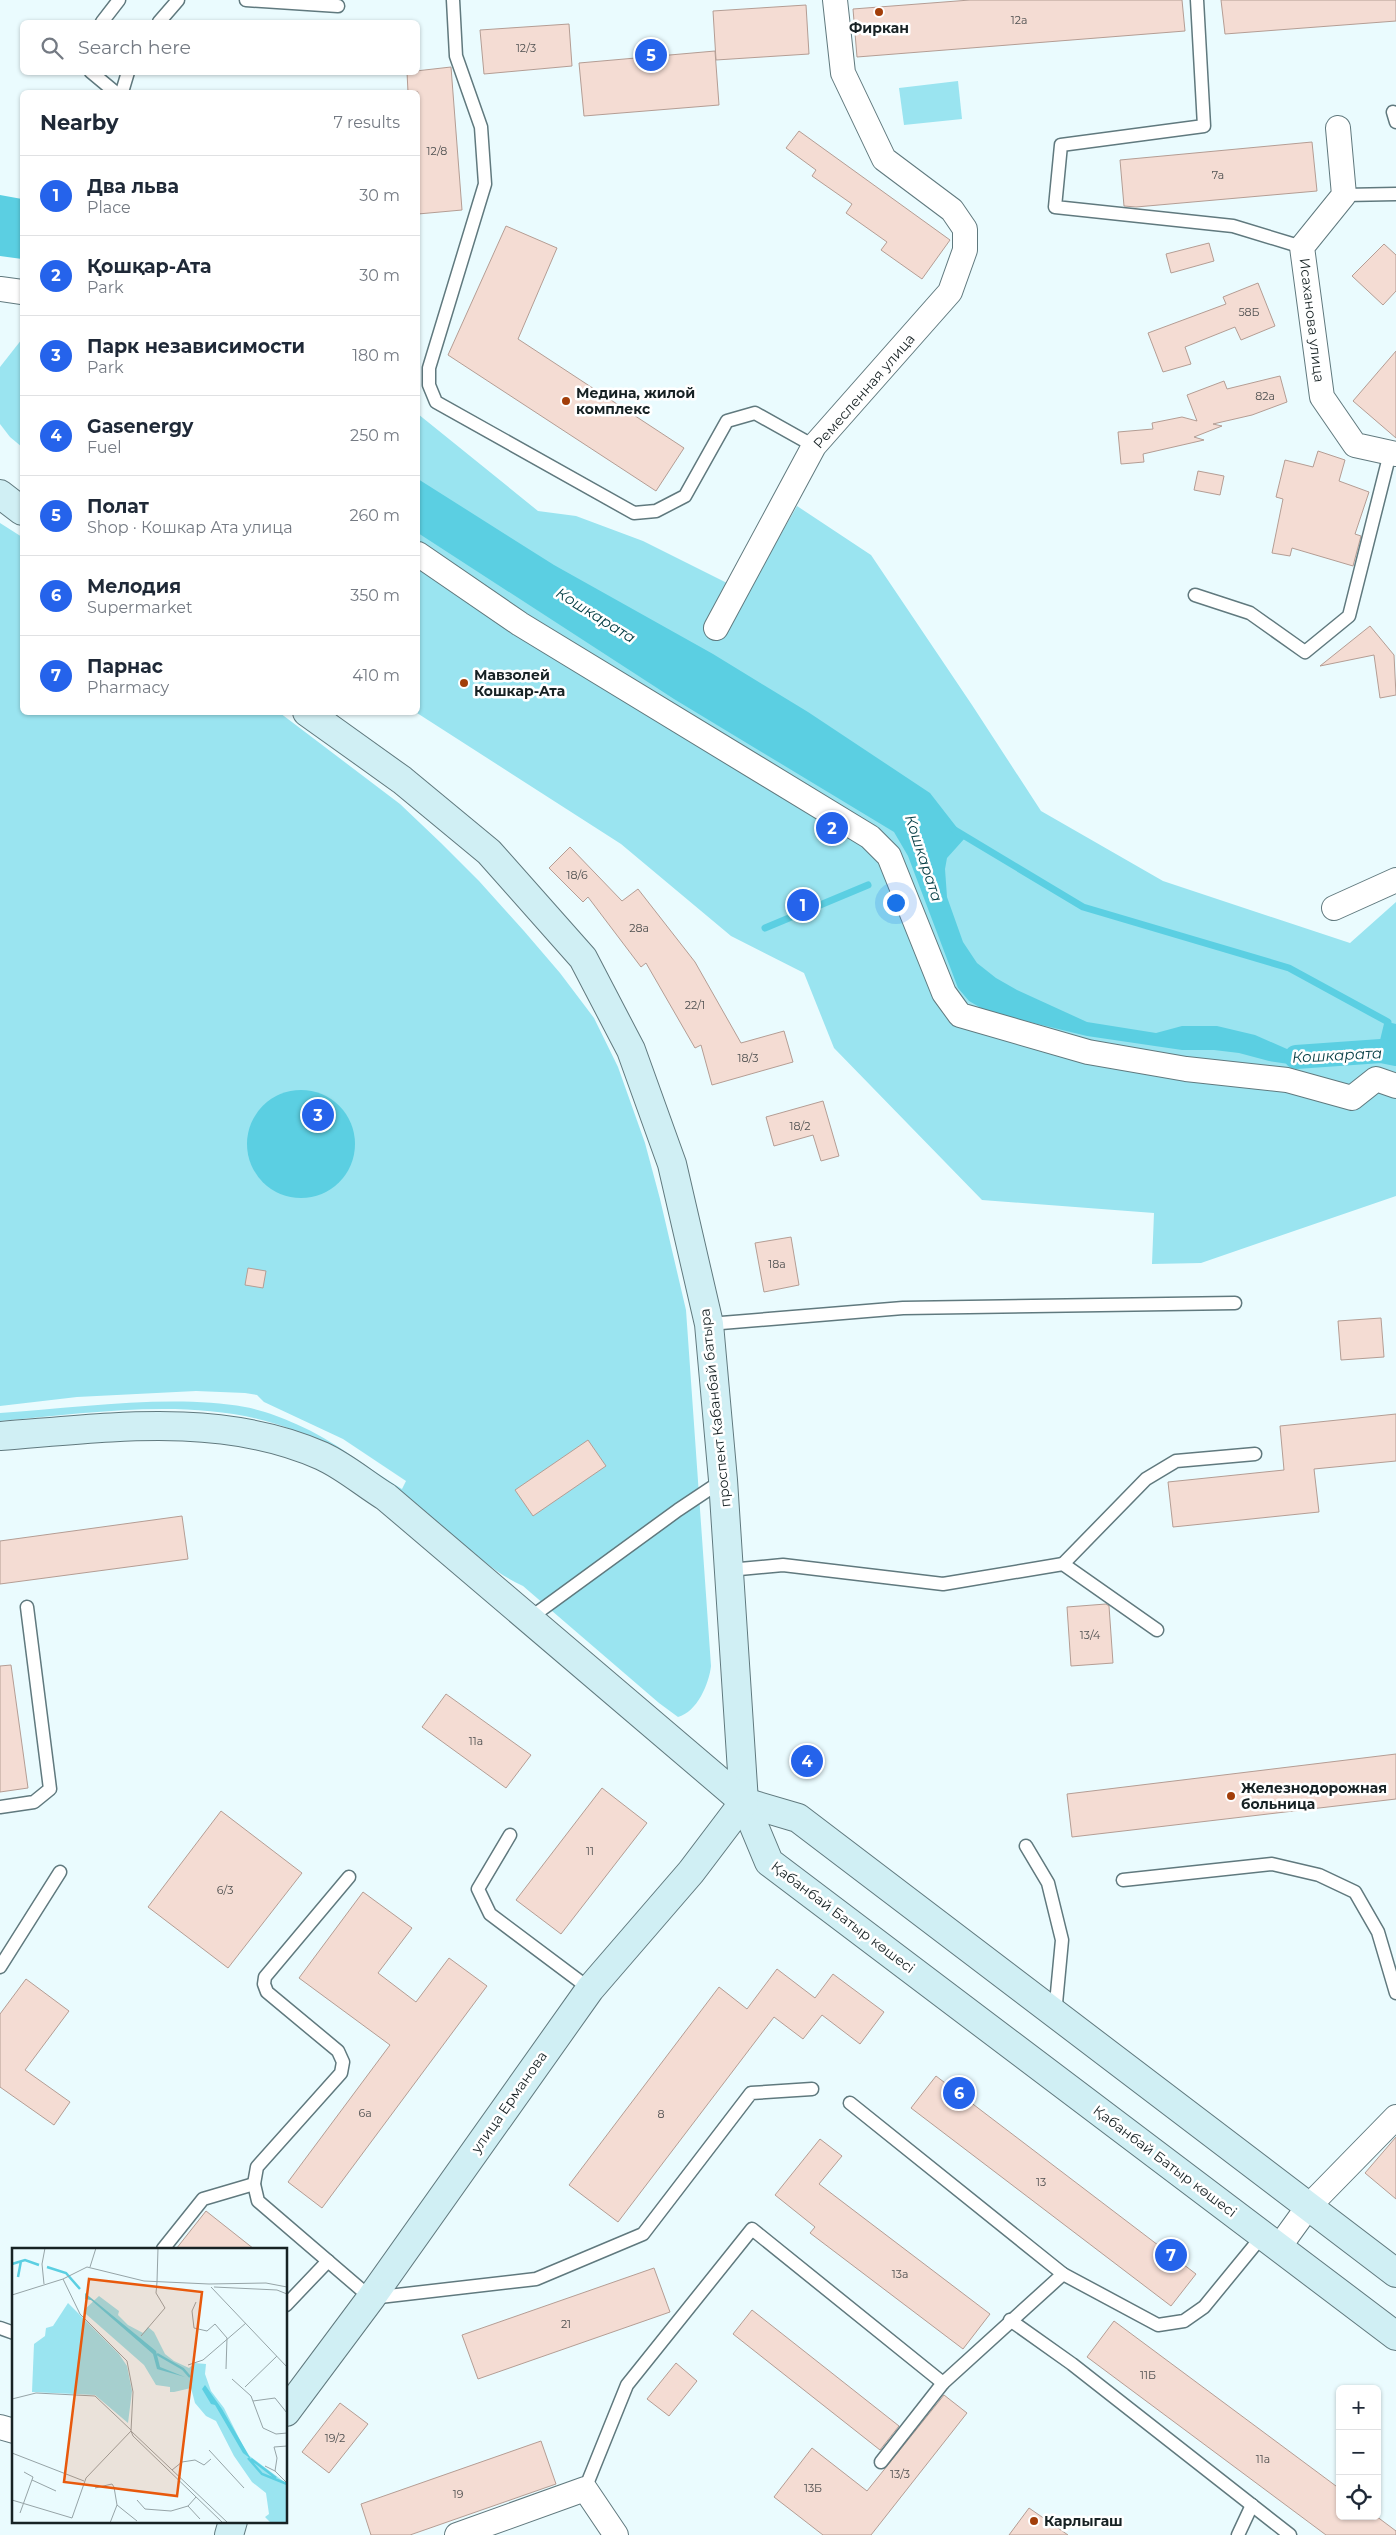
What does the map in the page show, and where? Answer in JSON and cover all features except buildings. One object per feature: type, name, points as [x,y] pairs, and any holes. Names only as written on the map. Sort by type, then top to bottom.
[{"type":"main road","points":[[0,494],[20,509]]},
{"type":"main road","name":"проспект Кабанбай батыра","points":[[311,715],[402,780],[489,852],[583,958],[631,1050],[672,1164],[709,1324],[723,1480],[744,1802]]},
{"type":"main road","points":[[0,1436],[150,1424],[249,1432],[323,1456],[386,1497],[744,1802],[798,1818],[1396,2273]]},
{"type":"main road","name":"улица Ерманова","points":[[288,2409],[371,2298],[590,1989],[691,1872],[744,1802]]},
{"type":"main road","name":"Қабанбай Батыр көшесі","points":[[744,1802],[769,1862],[1396,2336]]},
{"type":"main road","points":[[229,2535],[233,2522]]},
{"type":"street","name":"Ремесленная улица","points":[[716,628],[814,446],[950,292],[965,250],[965,229],[952,210],[884,158],[843,73],[835,0]]},
{"type":"street","points":[[1338,128],[1344,195]]},
{"type":"street","name":"Исаханова улица","points":[[1344,195],[1302,247],[1322,398],[1356,445],[1393,454]]},
{"type":"street","points":[[0,289],[20,292]]},
{"type":"street","points":[[420,555],[527,629],[870,837],[888,856],[944,993],[960,1015],[1088,1052],[1186,1069],[1287,1080],[1352,1098],[1376,1080],[1396,1086]]},
{"type":"street","points":[[1334,908],[1396,880]]},
{"type":"street","points":[[1271,2241],[1308,2207],[1394,2113]]},
{"type":"street","points":[[457,2535],[586,2489],[616,2535]]},
{"type":"lane","points":[[104,20],[119,0]]},
{"type":"lane","points":[[161,20],[178,0]]},
{"type":"lane","points":[[246,0],[338,6]]},
{"type":"lane","points":[[453,0],[456,56],[481,128],[485,184],[429,368],[429,385],[436,402],[634,514],[656,512],[685,496],[727,421],[756,413],[814,446]]},
{"type":"lane","points":[[1198,0],[1204,126],[1061,145],[1056,208],[1233,226],[1302,247]]},
{"type":"lane","points":[[95,75],[113,90]]},
{"type":"lane","points":[[123,90],[127,75]]},
{"type":"lane","points":[[1344,195],[1396,194]]},
{"type":"lane","points":[[1195,596],[1250,613],[1305,652],[1349,616],[1393,454]]},
{"type":"lane","points":[[709,1324],[903,1308],[1235,1303]]},
{"type":"lane","points":[[729,1570],[783,1565],[943,1584],[1063,1564],[1146,1479],[1176,1461],[1255,1454]]},
{"type":"lane","points":[[530,1618],[678,1510],[723,1480]]},
{"type":"lane","points":[[1063,1564],[1157,1630]]},
{"type":"lane","points":[[0,1807],[34,1802],[50,1789],[27,1607]]},
{"type":"lane","points":[[510,1835],[478,1889],[490,1914],[590,1989]]},
{"type":"lane","points":[[1026,1846],[1048,1883],[1062,1940],[1055,2014]]},
{"type":"lane","points":[[1123,1880],[1272,1864],[1319,1875],[1355,1892],[1378,1932],[1396,1994]]},
{"type":"lane","points":[[0,1967],[60,1872]]},
{"type":"lane","points":[[349,1877],[265,1977],[264,1984],[267,1992],[338,2051],[343,2062],[341,2073],[257,2166],[254,2184],[258,2202],[371,2298],[536,2279],[643,2234],[751,2093],[812,2089]]},
{"type":"lane","points":[[850,2103],[1063,2274],[1158,2325],[1184,2321],[1204,2307],[1271,2241]]},
{"type":"lane","points":[[164,2248],[203,2199],[254,2184]]},
{"type":"lane","points":[[586,2489],[627,2385],[752,2229],[943,2383]]},
{"type":"lane","points":[[288,2303],[328,2261]]},
{"type":"lane","points":[[881,2462],[943,2383],[1010,2320],[1063,2274]]},
{"type":"lane","points":[[1010,2320],[1072,2364],[1290,2535]]},
{"type":"lane","points":[[0,2328],[12,2332]]},
{"type":"lane","points":[[1238,2535],[1252,2505]]},
{"type":"shaded area","points":[[958,81],[962,119],[904,125],[899,88]]},
{"type":"shaded area","points":[[20,342],[20,445],[10,437],[0,424],[0,367]]},
{"type":"shaded area","points":[[420,416],[538,511],[576,516],[643,541],[747,593],[797,506],[871,555],[1041,811],[1163,881],[1350,943],[1396,902],[1396,1196],[1201,1263],[1152,1264],[1154,1213],[982,1200],[834,1048],[804,973],[731,936],[621,844],[420,715]]},
{"type":"shaded area","points":[[0,523],[20,536],[20,715],[283,715],[400,804],[441,843],[479,881],[524,931],[560,973],[594,1018],[618,1067],[645,1143],[686,1310],[711,1666],[705,1689],[691,1709],[678,1717],[659,1703],[523,1586],[497,1571],[342,1456],[292,1430],[252,1418],[211,1411],[168,1409],[83,1413],[0,1421],[0,1413],[124,1403],[187,1402],[217,1403],[245,1407],[278,1416],[310,1431],[337,1446],[402,1489],[406,1481],[343,1439],[264,1402],[257,1395],[196,1391],[77,1397],[0,1406]]},
{"type":"water","points":[[0,195],[20,199],[20,259],[0,256]]},
{"type":"water","points":[[420,480],[554,565],[713,654],[808,712],[930,793],[965,838],[947,858],[945,869],[947,897],[963,942],[977,963],[996,978],[1017,990],[1087,1022],[1156,1033],[1182,1026],[1217,1026],[1255,1035],[1287,1049],[1330,1050],[1323,1063],[1302,1066],[1269,1061],[1239,1053],[1214,1050],[1182,1050],[1087,1036],[988,1012],[969,1001],[958,988],[908,856],[894,832],[674,699],[420,534]]},
{"type":"water","points":[[1388,1022],[1396,1024],[1396,1055],[1381,1051]]},
{"type":"water","points":[[301,1090],[322,1094],[339,1106],[351,1123],[355,1144],[351,1165],[339,1182],[322,1194],[301,1198],[280,1194],[263,1182],[251,1165],[247,1144],[251,1123],[263,1106],[280,1094]]},
{"type":"waterway","points":[[953,829],[1083,907],[1289,968],[1388,1022],[1381,1051]]},
{"type":"waterway","points":[[765,928],[868,885]]},
{"type":"waterway","name":"Кошкарата","points":[[1296,1057],[1381,1051],[1396,1054]]},
{"type":"place","name":"Фиркан","points":[[879,12]]},
{"type":"place","name":"Полат","points":[[651,55]]},
{"type":"place","name":"Медина, жилой комплекс","points":[[566,401]]},
{"type":"place","name":"Мавзолей Кошкар-Ата","points":[[464,683]]},
{"type":"place","name":"Қошқар-Ата","points":[[832,828]]},
{"type":"place","name":"Два льва","points":[[803,905]]},
{"type":"place","name":"Парк независимости","points":[[318,1115]]},
{"type":"place","name":"Gasenergy","points":[[807,1761]]},
{"type":"place","name":"Железнодорожная больница","points":[[1231,1796]]},
{"type":"place","name":"Мелодия","points":[[959,2093]]},
{"type":"place","name":"Парнас","points":[[1171,2255]]},
{"type":"place","name":"Карлыгаш","points":[[1034,2521]]}]
